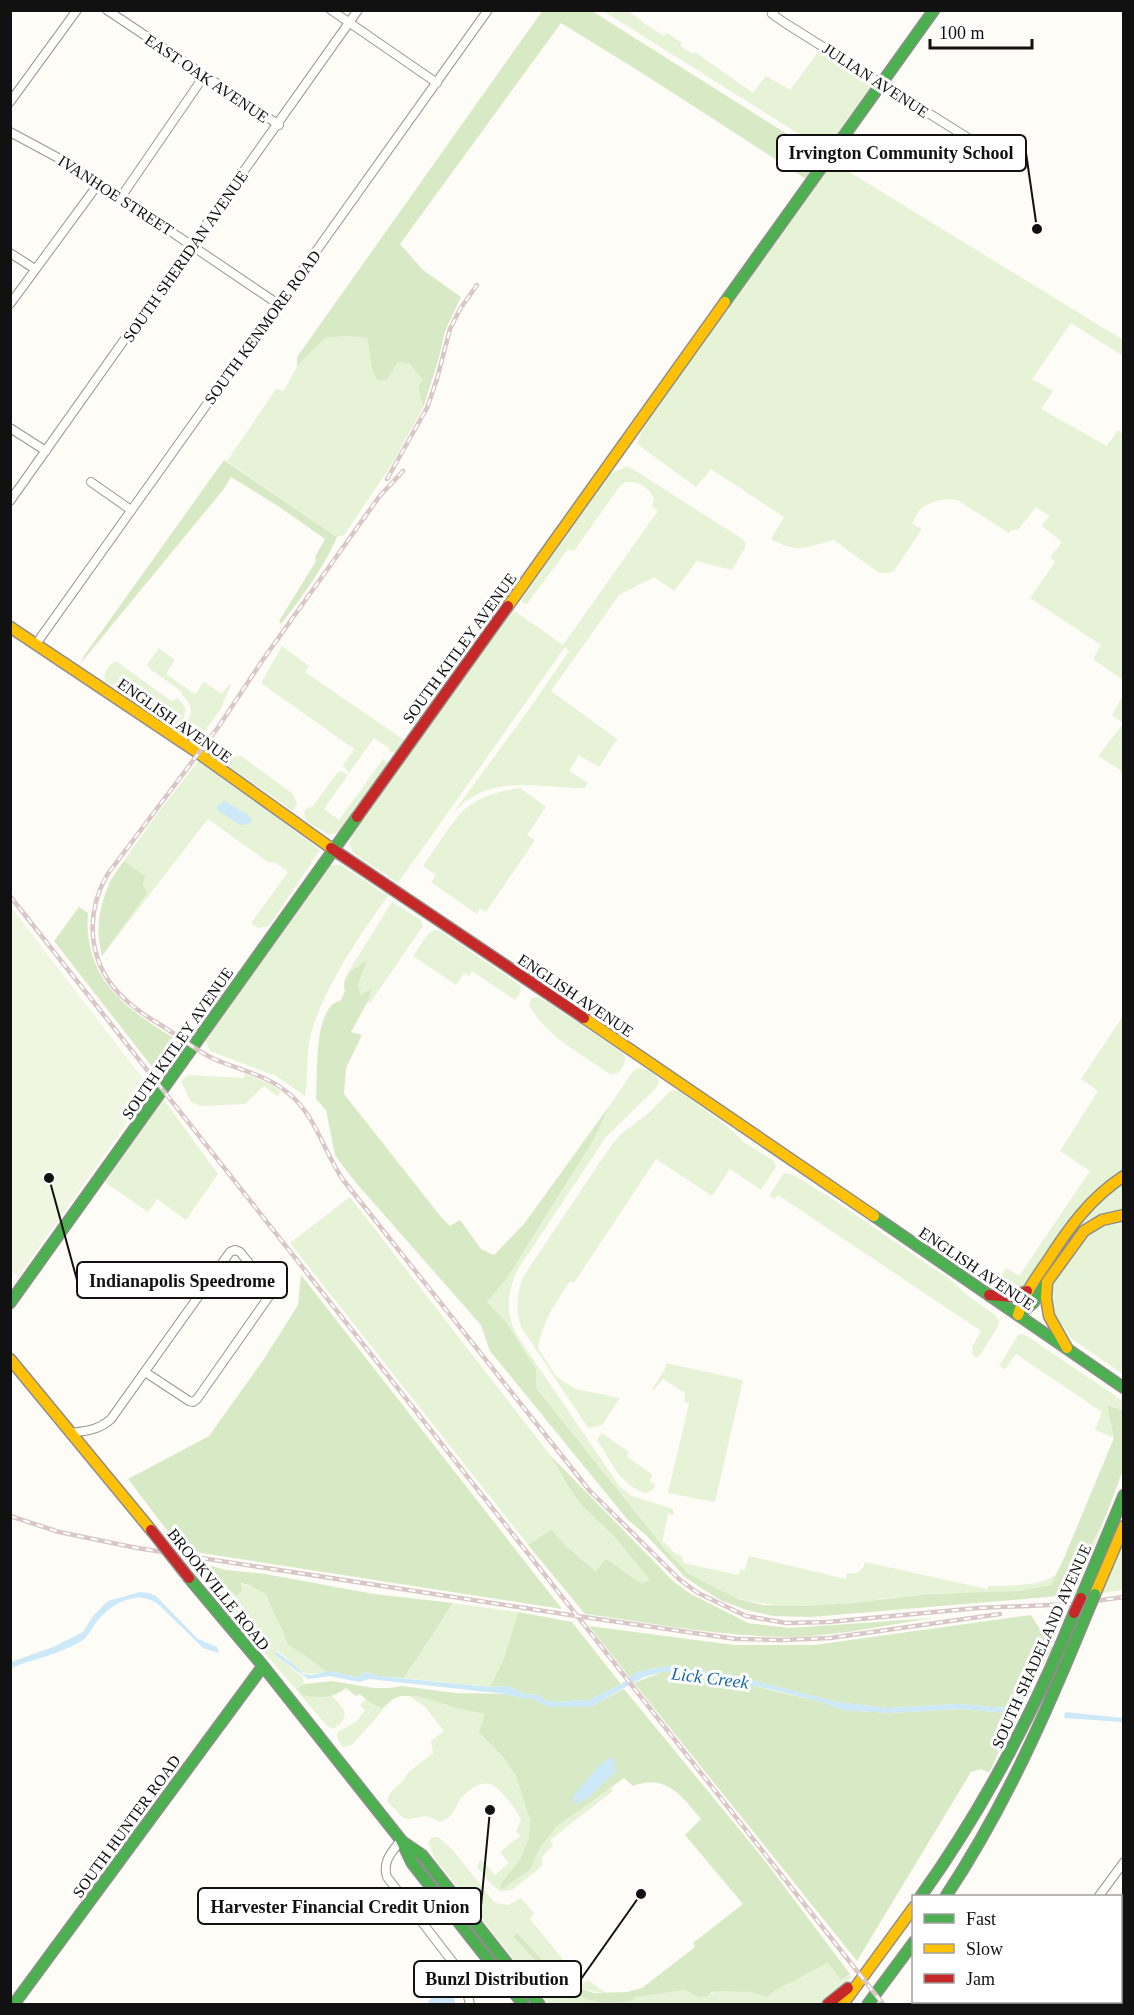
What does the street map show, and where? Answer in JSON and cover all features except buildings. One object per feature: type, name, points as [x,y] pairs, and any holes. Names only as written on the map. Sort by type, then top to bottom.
[{"type":"main road","name":"SOUTH KITLEY AVENUE","points":[[10,1303],[934,10]]},
{"type":"main road","name":"ENGLISH AVENUE","points":[[10,627],[194,750],[333,850],[734,1119],[1124,1388]]},
{"type":"main road","points":[[1018,1315],[1028,1291],[1082,1210],[1102,1190],[1124,1176]]},
{"type":"main road","points":[[1018,1315],[1033,1303],[1084,1231],[1102,1220],[1124,1215]]},
{"type":"main road","points":[[1047,1282],[1046,1298],[1049,1316],[1066,1348]]},
{"type":"main road","points":[[989,1295],[1007,1298],[1028,1291]]},
{"type":"main road","name":"BROOKVILLE ROAD","points":[[10,1359],[263,1666],[401,1840],[412,1863],[523,2004]]},
{"type":"main road","name":"SOUTH SHADELAND AVENUE","points":[[922,1895],[968,1827],[1005,1766],[1038,1699],[1124,1495]]},
{"type":"main road","name":"SOUTH SHADELAND AVENUE","points":[[947,1895],[970,1861],[1010,1787],[1041,1722],[1124,1526]]},
{"type":"main road","name":"SOUTH HUNTER ROAD","points":[[14,2004],[263,1666]]},
{"type":"main road","name":"BROOKVILLE ROAD","points":[[401,1840],[422,1856],[539,2004]]},
{"type":"main road","points":[[843,2004],[912,1910]]},
{"type":"main road","points":[[868,2004],[912,1944]]},
{"type":"main road","points":[[828,2004],[848,1989],[884,1948]]},
{"type":"main road","points":[[876,2004],[904,1954]]},
{"type":"street","points":[[10,102],[77,10]]},
{"type":"street","name":"EAST OAK AVENUE","points":[[107,10],[279,125]]},
{"type":"street","points":[[331,10],[437,83]]},
{"type":"street","name":"SOUTH SHERIDAN AVENUE","points":[[10,501],[279,125],[358,10]]},
{"type":"street","name":"SOUTH KENMORE ROAD","points":[[36,644],[488,10]]},
{"type":"street","name":"JULIAN AVENUE","points":[[774,12],[882,84],[1011,165]]},
{"type":"street","points":[[121,197],[204,76]]},
{"type":"street","name":"IVANHOE STREET","points":[[10,132],[61,159],[121,197],[278,304]]},
{"type":"street","points":[[10,304],[99,183]]},
{"type":"street","points":[[10,253],[35,269]]},
{"type":"street","points":[[10,428],[46,451]]},
{"type":"street","points":[[91,482],[131,510]]},
{"type":"street","points":[[70,1433],[94,1430],[108,1422],[230,1252],[235,1250],[240,1252],[269,1288],[270,1295],[197,1399],[193,1402],[189,1401],[145,1372]]},
{"type":"street","points":[[401,1840],[387,1861],[385,1869],[387,1877],[462,1974],[470,2004]]},
{"type":"street","points":[[1100,1895],[1124,1862]]},
{"type":"green space","points":[[543,10],[592,11],[822,156],[806,179],[561,23],[400,244],[423,270],[461,297],[445,331],[423,408],[418,387],[423,380],[410,364],[398,362],[387,380],[377,380],[372,368],[367,338],[347,336],[325,338],[297,366],[297,357]]},
{"type":"green space","points":[[603,11],[628,11],[664,36],[667,33],[682,43],[680,46],[693,54],[695,52],[753,93],[766,76],[790,90],[819,51],[823,51],[870,82],[871,88],[826,151]]},
{"type":"green space","points":[[833,162],[1123,340],[1123,356],[1071,323],[1032,379],[1053,391],[1041,409],[1107,446],[1118,430],[1123,434],[1123,680],[1093,659],[1101,645],[1030,598],[1055,562],[1050,557],[1062,542],[1042,526],[1049,516],[1036,507],[1018,530],[1011,530],[1009,533],[959,501],[949,499],[933,502],[920,510],[917,515],[912,524],[922,529],[894,571],[879,573],[834,540],[802,548],[780,544],[771,539],[784,517],[711,469],[696,487],[637,444],[642,430],[829,164]]},
{"type":"green space","points":[[347,336],[367,338],[372,368],[387,380],[398,362],[410,364],[424,380],[418,387],[423,408],[392,464],[344,535],[337,537],[227,461],[276,389],[284,391],[297,366],[325,338]]},
{"type":"green space","points":[[224,460],[337,537],[304,593],[281,624],[279,621],[316,561],[315,557],[325,539],[231,477],[223,490],[80,664],[84,656]]},
{"type":"green space","points":[[628,466],[744,540],[746,544],[743,551],[732,570],[697,561],[674,591],[654,577],[619,595],[551,691],[617,739],[599,767],[579,755],[569,771],[588,783],[584,788],[531,785],[498,787],[468,800],[453,813],[569,651],[565,647],[398,883],[352,852],[349,842],[353,832],[513,610],[563,645],[658,511],[652,507],[654,498],[649,490],[635,482],[625,482],[620,486],[574,551],[568,549],[527,604],[523,604],[521,600],[611,473]]},
{"type":"green space","points":[[282,646],[309,666],[305,672],[404,740],[395,753],[389,752],[390,749],[374,738],[349,773],[343,765],[354,749],[261,683]]},
{"type":"green space","points":[[159,648],[175,660],[166,674],[195,694],[204,682],[222,694],[230,683],[231,685],[220,710],[195,744],[183,736],[191,710],[187,700],[181,694],[182,692],[147,665]]},
{"type":"green space","points":[[116,661],[171,701],[178,698],[186,709],[182,725],[176,728],[105,681],[107,669]]},
{"type":"green space","points":[[1123,696],[1123,723],[1112,715]]},
{"type":"green space","points":[[1123,724],[1123,776],[1120,770],[1098,756]]},
{"type":"green space","points":[[241,756],[292,793],[297,803],[293,811],[224,763],[227,758]]},
{"type":"green space","points":[[200,759],[320,850],[269,926],[258,928],[251,923],[288,872],[276,863],[268,862],[208,819],[102,956],[98,934],[99,915],[109,882],[157,814]]},
{"type":"green space","points":[[383,759],[387,762],[387,766],[340,832],[329,835],[306,821],[304,812],[307,808],[312,807],[338,772],[344,772],[348,775],[324,809],[339,820]]},
{"type":"green space","points":[[520,788],[546,807],[527,835],[535,840],[486,912],[480,908],[477,914],[431,882],[436,875],[423,866],[454,822],[470,805],[490,795]]},
{"type":"green space","points":[[124,861],[145,876],[143,885],[147,893],[102,956],[99,930],[102,906],[110,883]]},
{"type":"green space","points":[[330,865],[341,865],[388,896],[332,983],[315,1020],[308,1052],[305,1096],[276,1076],[210,1051],[206,1042],[214,1027]]},
{"type":"green space","points":[[392,902],[421,920],[423,926],[370,1003],[368,1001],[371,989],[361,995],[358,985],[366,961],[345,977]]},
{"type":"green space","points":[[10,906],[151,1089],[18,1277],[10,1268]]},
{"type":"green space","points":[[79,907],[88,913],[89,938],[94,960],[103,978],[115,994],[148,1021],[187,1046],[163,1081],[54,941]]},
{"type":"green space","points":[[435,930],[440,931],[520,985],[521,991],[515,1000],[472,971],[469,976],[464,973],[456,985],[413,956],[428,934]]},
{"type":"green space","points":[[367,960],[358,985],[361,995],[372,988],[368,1001],[351,1032],[362,1035],[346,1068],[344,1094],[441,1217],[450,1226],[460,1220],[481,1249],[494,1255],[524,1224],[610,1105],[593,1141],[507,1278],[487,1302],[506,1322],[536,1369],[536,1388],[665,1549],[688,1573],[739,1599],[763,1605],[804,1606],[853,1603],[926,1594],[1019,1591],[1051,1585],[1114,1438],[1107,1405],[1123,1410],[1123,1470],[1107,1513],[1082,1564],[1059,1596],[811,1617],[773,1616],[722,1601],[685,1577],[647,1536],[627,1519],[490,1351],[481,1325],[357,1184],[335,1155],[326,1110],[316,1099],[319,1039],[321,1027],[330,1007],[341,1000],[347,977]]},
{"type":"green space","points":[[539,997],[622,1052],[625,1058],[618,1073],[610,1074],[555,1036],[529,1005],[532,998]]},
{"type":"green space","points":[[1123,1016],[1123,1170],[1023,1287],[1006,1290],[999,1286],[998,1282],[1006,1268],[1019,1276],[1090,1171],[1060,1151],[1098,1091],[1081,1079]]},
{"type":"green space","points":[[639,1068],[648,1070],[656,1076],[659,1081],[656,1088],[606,1137],[518,1269],[510,1295],[509,1311],[518,1337],[620,1487],[632,1496],[673,1509],[674,1515],[668,1514],[662,1542],[682,1556],[683,1563],[739,1575],[740,1569],[745,1570],[749,1556],[846,1579],[847,1573],[859,1572],[865,1562],[987,1589],[989,1586],[1034,1583],[1057,1574],[1051,1585],[1020,1591],[935,1593],[833,1605],[801,1606],[741,1599],[713,1588],[679,1564],[536,1388],[536,1369],[486,1302],[507,1278],[593,1141],[610,1105],[633,1071]]},
{"type":"green space","points":[[245,1074],[271,1084],[281,1092],[277,1096],[264,1086],[245,1104],[201,1106],[191,1102],[181,1081],[188,1075],[243,1078]]},
{"type":"green space","points":[[673,1090],[679,1091],[728,1127],[745,1143],[774,1161],[776,1167],[761,1190],[730,1169],[712,1196],[656,1159],[574,1283],[570,1281],[550,1313],[540,1338],[538,1348],[556,1376],[564,1382],[576,1389],[620,1398],[602,1425],[588,1428],[521,1327],[517,1308],[519,1290],[523,1277],[612,1144]]},
{"type":"green space","points":[[163,1099],[218,1174],[186,1220],[157,1199],[148,1212],[105,1182]]},
{"type":"green space","points":[[784,1173],[800,1179],[828,1196],[952,1281],[968,1296],[995,1315],[999,1321],[998,1326],[981,1354],[977,1358],[973,1355],[972,1347],[981,1331],[778,1195],[774,1199],[769,1196]]},
{"type":"green space","points":[[1123,1179],[1123,1211],[1076,1233],[1080,1218]]},
{"type":"green space","points":[[350,1197],[550,1455],[583,1507],[612,1534],[650,1580],[641,1583],[623,1570],[597,1571],[551,1531],[529,1546],[290,1243]]},
{"type":"green space","points":[[1123,1220],[1123,1374],[1072,1339],[1052,1311],[1052,1286],[1079,1245],[1099,1226]]},
{"type":"green space","points":[[301,1275],[562,1609],[182,1550],[128,1479],[209,1436],[264,1359],[298,1305]]},
{"type":"green space","points":[[1024,1334],[1123,1401],[1123,1410],[1108,1405],[1114,1438],[1095,1430],[1102,1412],[1016,1354],[1005,1369],[999,1366],[1018,1335]]},
{"type":"green space","points":[[666,1363],[743,1380],[715,1502],[668,1493],[689,1404],[684,1402],[685,1393],[663,1379],[653,1391]]},
{"type":"green space","points":[[602,1433],[629,1452],[627,1457],[652,1474],[650,1482],[655,1484],[654,1489],[646,1493],[637,1490],[623,1479],[597,1440]]},
{"type":"green space","points":[[550,1455],[674,1582],[691,1594],[748,1623],[790,1628],[933,1618],[844,1632],[791,1637],[714,1632],[585,1614],[528,1545],[551,1530],[596,1571],[606,1559],[641,1583],[650,1580],[612,1534],[583,1507]]},
{"type":"green space","points":[[1107,1513],[1075,1596],[1059,1596],[1082,1564]]},
{"type":"green space","points":[[1123,1544],[1123,1590],[1102,1593]]},
{"type":"green space","points":[[200,1563],[226,1570],[265,1574],[374,1594],[453,1603],[404,1678],[378,1676],[366,1672],[357,1677],[326,1672],[288,1645],[266,1594],[241,1583],[242,1590],[237,1596],[219,1581],[200,1577],[192,1567]]},
{"type":"green space","points":[[200,1577],[219,1581],[224,1587],[246,1585],[266,1594],[288,1645],[326,1672],[308,1674],[302,1672],[277,1651],[274,1653],[303,1678],[304,1684],[298,1688],[324,1698],[332,1696],[343,1709],[345,1716],[339,1724],[333,1729],[327,1726]]},
{"type":"green space","points":[[453,1603],[518,1612],[504,1658],[490,1687],[404,1678]]},
{"type":"green space","points":[[518,1612],[572,1622],[621,1684],[587,1701],[561,1702],[547,1701],[538,1695],[525,1694],[509,1686],[490,1687],[504,1658]]},
{"type":"green space","points":[[1031,1615],[1052,1648],[1019,1709],[957,1704],[888,1708],[837,1702],[732,1675],[666,1666],[637,1672],[630,1678],[589,1626],[734,1645],[814,1645]]},
{"type":"green space","points":[[662,1672],[681,1672],[732,1681],[822,1702],[842,1710],[889,1713],[962,1709],[1017,1714],[989,1773],[981,1769],[971,1772],[857,1961],[634,1683]]},
{"type":"green space","points":[[332,1681],[374,1688],[402,1686],[455,1693],[506,1694],[534,1699],[548,1707],[590,1707],[624,1689],[762,1857],[850,1974],[841,1980],[828,1963],[774,1991],[767,1997],[750,1992],[725,1991],[712,1992],[707,1996],[698,1997],[685,1990],[635,1997],[631,2001],[607,2003],[583,1998],[550,1974],[513,1936],[517,1933],[555,1974],[580,1988],[594,1993],[627,1992],[642,1988],[695,1947],[693,1943],[743,1904],[685,1835],[701,1819],[672,1789],[654,1782],[633,1786],[624,1778],[556,1827],[538,1851],[531,1869],[501,1890],[500,1885],[520,1859],[529,1838],[530,1820],[516,1776],[503,1757],[479,1732],[485,1714],[417,1696],[401,1696],[393,1699],[382,1709],[360,1694],[356,1696],[346,1688],[335,1695],[320,1697],[302,1695],[298,1688],[304,1684]]},
{"type":"green space","points":[[409,1696],[417,1696],[485,1714],[480,1732],[503,1757],[516,1776],[530,1820],[529,1838],[520,1859],[500,1885],[501,1889],[531,1869],[538,1851],[556,1827],[611,1787],[613,1791],[550,1840],[553,1845],[542,1857],[542,1866],[512,1890],[500,1891],[477,1867],[481,1859],[495,1875],[509,1863],[500,1852],[520,1836],[516,1831],[521,1821],[518,1813],[496,1787],[484,1783],[471,1789],[461,1798],[451,1815],[440,1822],[427,1816],[408,1819],[402,1817],[387,1801],[390,1793],[409,1772],[433,1753],[431,1741],[444,1731],[425,1707]]},
{"type":"green space","points":[[366,1699],[383,1710],[352,1745],[343,1747],[337,1738],[338,1732],[357,1721],[365,1710],[360,1705]]},
{"type":"green space","points":[[432,1837],[438,1837],[451,1848],[495,1903],[508,1905],[521,1898],[534,1913],[530,1919],[583,1984],[588,1980],[606,1993],[579,1987],[567,1981],[535,1955],[517,1934],[513,1936],[541,1967],[568,1988],[592,2001],[685,1990],[702,1996],[718,1992],[746,1991],[767,1997],[774,1991],[828,1963],[841,1980],[850,1974],[852,1977],[819,2004],[548,2004],[434,1857],[428,1842]]},
{"type":"water","points":[[224,801],[247,814],[252,820],[249,824],[240,825],[217,810],[218,805]]},
{"type":"water","points":[[140,1592],[156,1596],[198,1639],[217,1647],[219,1653],[203,1648],[158,1604],[142,1598],[134,1598],[110,1608],[80,1642],[11,1668],[11,1662],[53,1647],[83,1632],[93,1616],[108,1601]]},
{"type":"water","name":"Lick Creek","points":[[277,1652],[303,1674],[312,1675],[329,1671],[357,1677],[366,1672],[378,1676],[490,1687],[509,1686],[525,1694],[538,1695],[547,1701],[587,1701],[621,1684],[637,1672],[666,1666],[732,1675],[837,1702],[888,1708],[957,1704],[1019,1709],[1017,1714],[962,1709],[889,1713],[842,1710],[822,1702],[774,1690],[681,1672],[662,1672],[644,1677],[590,1707],[548,1707],[534,1699],[506,1694],[369,1679],[359,1682],[330,1676],[308,1679],[274,1653]]},
{"type":"water","points":[[1065,1712],[1123,1718],[1123,1722],[1064,1718]]},
{"type":"water","points":[[611,1757],[614,1759],[616,1771],[587,1799],[577,1804],[573,1801],[573,1796],[599,1766]]},
{"type":"water","points":[[439,1993],[454,1995],[455,2004],[427,2004]]},
{"type":"railway","points":[[387,479],[427,408],[450,329],[460,309],[477,285]]},
{"type":"railway","points":[[403,471],[379,497],[262,661],[219,726],[107,875],[99,891],[93,925],[97,958],[104,973],[126,1000],[146,1016],[208,1056],[271,1082],[298,1102],[313,1123],[344,1181],[589,1490],[680,1580],[698,1593],[746,1616],[786,1623],[828,1622],[978,1608],[1072,1604]]},
{"type":"railway","points":[[10,896],[883,2004]]},
{"type":"railway","points":[[10,1516],[59,1532],[137,1548],[736,1639],[830,1638],[1000,1614]]},
{"type":"railway","points":[[1065,1605],[1124,1597]]},
{"type":"traffic: fast","points":[[725,302],[934,10]]},
{"type":"traffic: fast","points":[[10,1303],[357,817]]},
{"type":"traffic: fast","points":[[874,1216],[1124,1388]]},
{"type":"traffic: fast","points":[[1018,1315],[1033,1303],[1046,1283]]},
{"type":"traffic: fast","points":[[1081,1598],[1124,1495]]},
{"type":"traffic: fast","points":[[189,1578],[263,1666],[401,1840],[412,1863],[523,2004]]},
{"type":"traffic: fast","points":[[1087,1613],[1095,1594]]},
{"type":"traffic: fast","points":[[922,1895],[966,1828],[1006,1759],[1042,1688],[1074,1613]]},
{"type":"traffic: fast","points":[[947,1895],[987,1828],[1024,1758],[1087,1613]]},
{"type":"traffic: fast","points":[[14,2004],[263,1666]]},
{"type":"traffic: fast","points":[[403,1842],[422,1855],[539,2004]]},
{"type":"traffic: fast","points":[[868,2004],[912,1945]]},
{"type":"traffic: slow","points":[[508,606],[725,302]]},
{"type":"traffic: slow","points":[[10,627],[194,750],[331,848]]},
{"type":"traffic: slow","points":[[584,1018],[874,1216]]},
{"type":"traffic: slow","points":[[1018,1315],[1030,1287],[1072,1226],[1090,1204],[1124,1176]]},
{"type":"traffic: slow","points":[[1067,1348],[1049,1316],[1046,1298],[1047,1282],[1084,1231],[1102,1220],[1124,1215]]},
{"type":"traffic: slow","points":[[10,1359],[151,1530]]},
{"type":"traffic: slow","points":[[1095,1594],[1124,1526]]},
{"type":"traffic: slow","points":[[843,2004],[912,1910]]},
{"type":"traffic: jam","points":[[357,817],[508,606]]},
{"type":"traffic: jam","points":[[331,848],[584,1018]]},
{"type":"traffic: jam","points":[[989,1295],[1013,1297],[1027,1291]]},
{"type":"traffic: jam","points":[[151,1530],[189,1578]]},
{"type":"traffic: jam","points":[[1074,1613],[1081,1598]]},
{"type":"traffic: jam","points":[[828,2004],[848,1988]]},
{"type":"place","name":"Irvington Community School","points":[[1037,229]]},
{"type":"place","name":"Indianapolis Speedrome","points":[[49,1178]]},
{"type":"place","name":"Harvester Financial Credit Union","points":[[490,1810]]},
{"type":"place","name":"Bunzl Distribution","points":[[641,1894]]}]
